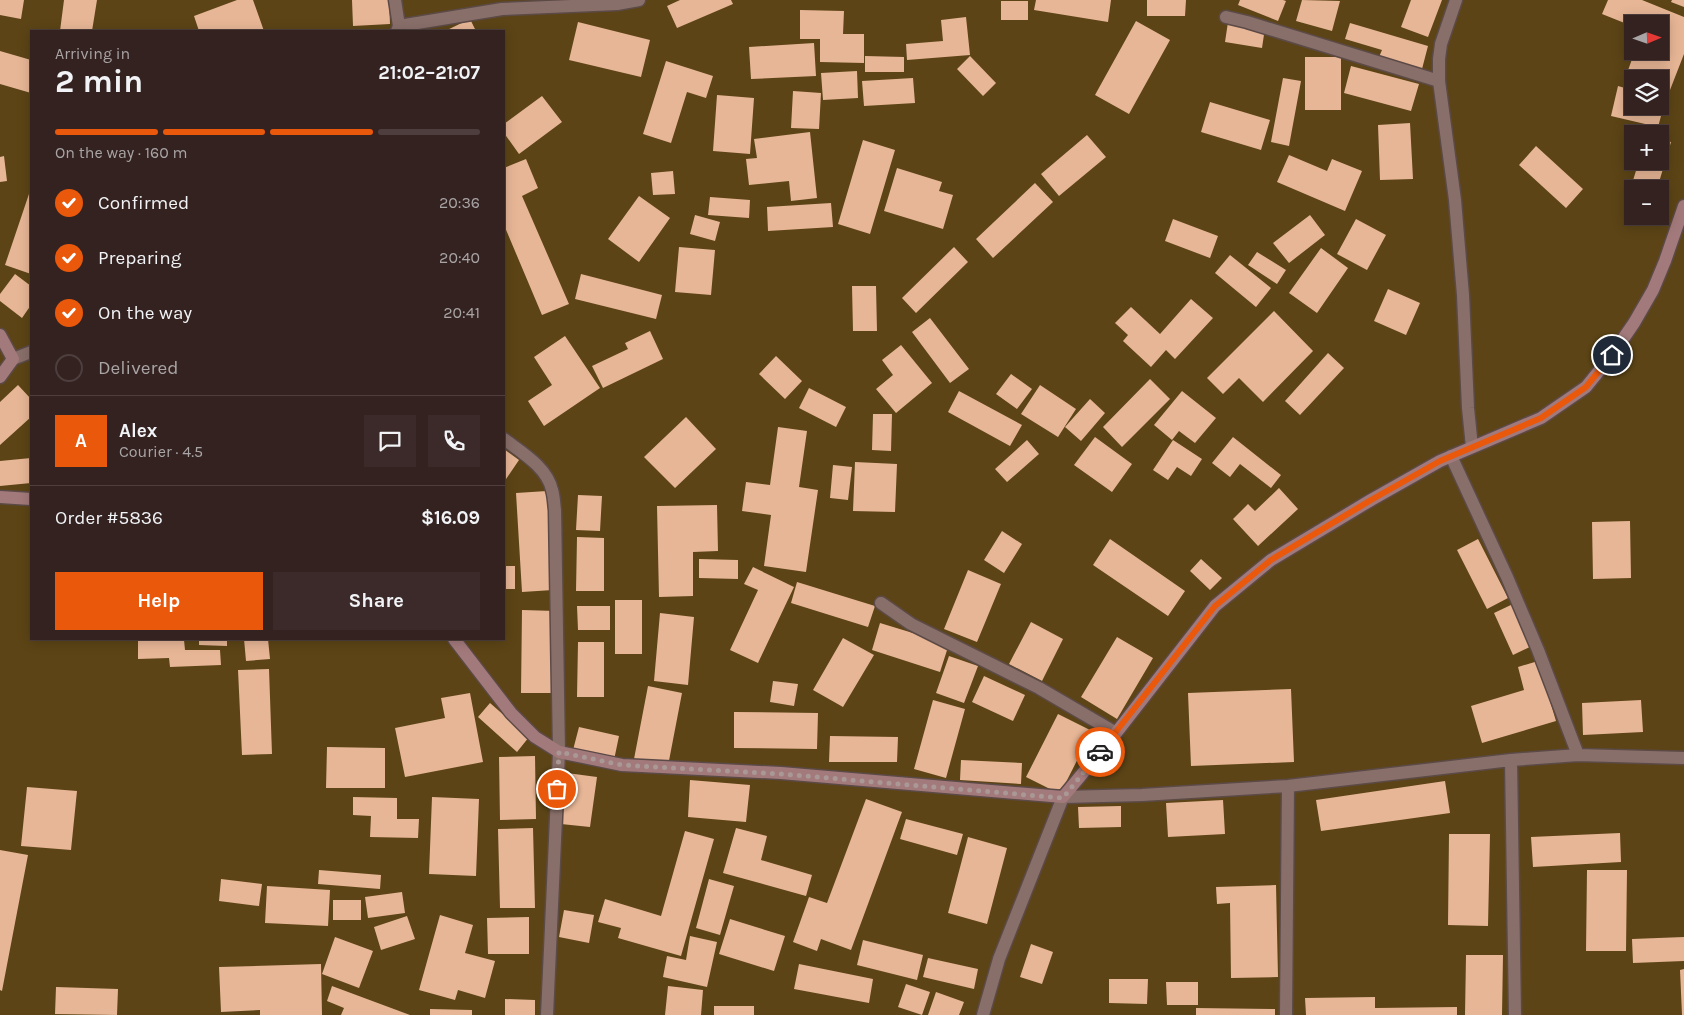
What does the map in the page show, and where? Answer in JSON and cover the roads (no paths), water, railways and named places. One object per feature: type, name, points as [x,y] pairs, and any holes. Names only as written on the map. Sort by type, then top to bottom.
[{"type":"street","points":[[394,0],[398,28],[502,9],[617,4],[639,0]]},
{"type":"street","points":[[1456,0],[1441,44],[1439,81],[1456,210],[1472,447]]},
{"type":"street","points":[[1226,17],[1439,81]]},
{"type":"street","points":[[983,1015],[999,959],[1063,798],[1215,606],[1271,560],[1371,500],[1451,456],[1541,418],[1586,387],[1634,324],[1653,290],[1684,206]]},
{"type":"street","points":[[0,335],[13,359]]},
{"type":"street","points":[[0,377],[13,359],[30,352]]},
{"type":"street","points":[[505,440],[525,454],[543,471],[552,488],[555,510],[559,752],[547,1015]]},
{"type":"street","points":[[1451,456],[1507,577],[1578,756]]},
{"type":"street","points":[[0,497],[30,499]]},
{"type":"street","points":[[882,603],[910,624],[1039,688],[1116,733]]},
{"type":"street","points":[[455,640],[511,713],[535,737],[559,752],[622,765],[781,774],[1063,798],[1288,786],[1511,760],[1578,756],[1684,758]]},
{"type":"street","points":[[1511,760],[1515,1015]]},
{"type":"street","points":[[1286,1015],[1288,786]]}]
